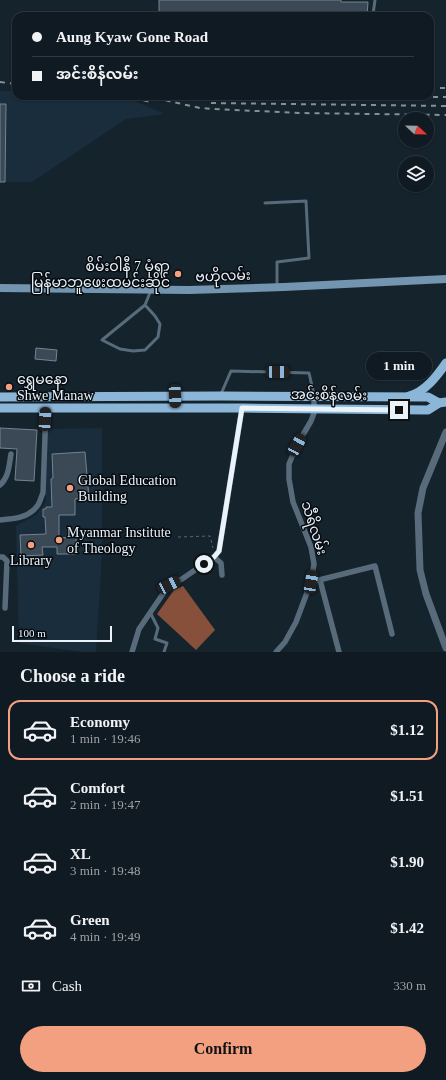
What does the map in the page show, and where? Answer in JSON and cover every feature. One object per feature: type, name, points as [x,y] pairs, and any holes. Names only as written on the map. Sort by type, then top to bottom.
[{"type":"main road","name":"ဗဟိုလမ်း","points":[[0,288],[189,290],[446,279]]},
{"type":"main road","name":"အင်းစိန်လမ်း","points":[[404,398],[415,395],[426,387],[446,363]]},
{"type":"main road","points":[[175,396],[176,408]]},
{"type":"main road","name":"အင်းစိန်လမ်း","points":[[0,397],[428,397],[443,402]]},
{"type":"main road","points":[[24,397],[24,408]]},
{"type":"main road","points":[[91,397],[91,408]]},
{"type":"main road","name":"အင်းစိန်လမ်း","points":[[0,408],[428,410],[443,402]]},
{"type":"street","points":[[314,397],[314,409]]},
{"type":"street","points":[[0,520],[19,518],[30,513],[38,506],[43,493],[46,408]]},
{"type":"street","points":[[132,652],[139,629],[169,585],[182,579],[214,557],[219,551],[242,408]]},
{"type":"street","name":"သီရိလမ်း","points":[[276,652],[285,642],[296,622],[311,582],[314,564],[311,547],[293,502],[289,478],[289,464],[297,445],[311,421],[314,409]]},
{"type":"street","points":[[445,436],[423,488],[418,513],[420,570],[426,594],[446,648]]},
{"type":"street","points":[[0,485],[4,482],[8,471],[11,454]]},
{"type":"street","points":[[0,557],[3,557],[7,561],[5,608]]},
{"type":"street","points":[[214,557],[221,563],[222,575]]},
{"type":"street","points":[[311,582],[375,566],[392,634]]},
{"type":"street","points":[[320,580],[339,652]]},
{"type":"lane","points":[[373,12],[376,0]]},
{"type":"lane","points":[[265,203],[306,201],[309,258],[277,262],[277,287]]},
{"type":"lane","points":[[145,305],[160,324],[158,338],[145,350],[133,351],[120,349],[102,340],[145,305],[151,289]]},
{"type":"lane","points":[[221,396],[231,371],[309,373],[314,397]]},
{"type":"lane","points":[[150,612],[158,628],[155,639],[167,643],[164,652]]},
{"type":"path","points":[[178,537],[210,536],[214,557]]},
{"type":"shaded area","points":[[0,91],[12,91],[12,100],[132,100],[165,114],[126,119],[32,182],[0,182]]},
{"type":"shaded area","name":"Myanmar Institute of Theology","points":[[102,428],[102,555],[96,652],[82,652],[19,643],[16,526],[36,515],[46,502],[45,429]]},
{"type":"shaded area","points":[[183,586],[215,630],[196,650],[157,614],[174,590]]},
{"type":"building","points":[[159,0],[341,0],[341,2],[368,2],[367,12],[159,12]]},
{"type":"building","points":[[0,104],[6,104],[5,182],[0,182]]},
{"type":"building","points":[[36,348],[57,350],[56,361],[35,359]]},
{"type":"building","points":[[0,428],[37,430],[34,481],[15,480],[17,449],[0,448]]},
{"type":"building","points":[[85,452],[89,498],[75,499],[75,515],[59,515],[59,538],[76,537],[76,554],[57,554],[57,547],[42,547],[43,555],[21,556],[20,535],[46,534],[43,509],[46,509],[46,507],[52,507],[52,454]]},
{"type":"railway","points":[[0,82],[12,84]]},
{"type":"railway","points":[[434,88],[446,88]]},
{"type":"railway","points":[[434,97],[446,97]]},
{"type":"railway","points":[[142,100],[151,102]]},
{"type":"railway","points":[[164,100],[200,108],[215,109],[299,113],[446,115]]},
{"type":"railway","points":[[211,103],[446,106]]},
{"type":"place","name":"စိမ်းဝါနီ 7 မုံရွာ မြန်မာဘူဖေးထမင်းဆိုင်","points":[[178,274]]},
{"type":"place","name":"ရွှေမနော Shwe Manaw","points":[[9,387]]},
{"type":"place","name":"Global Education Building","points":[[70,488]]},
{"type":"place","name":"Myanmar Institute of Theology","points":[[59,540]]},
{"type":"place","name":"Library","points":[[31,545]]},
{"type":"route","points":[[204,564],[214,557],[219,551],[242,408],[399,410]]}]
